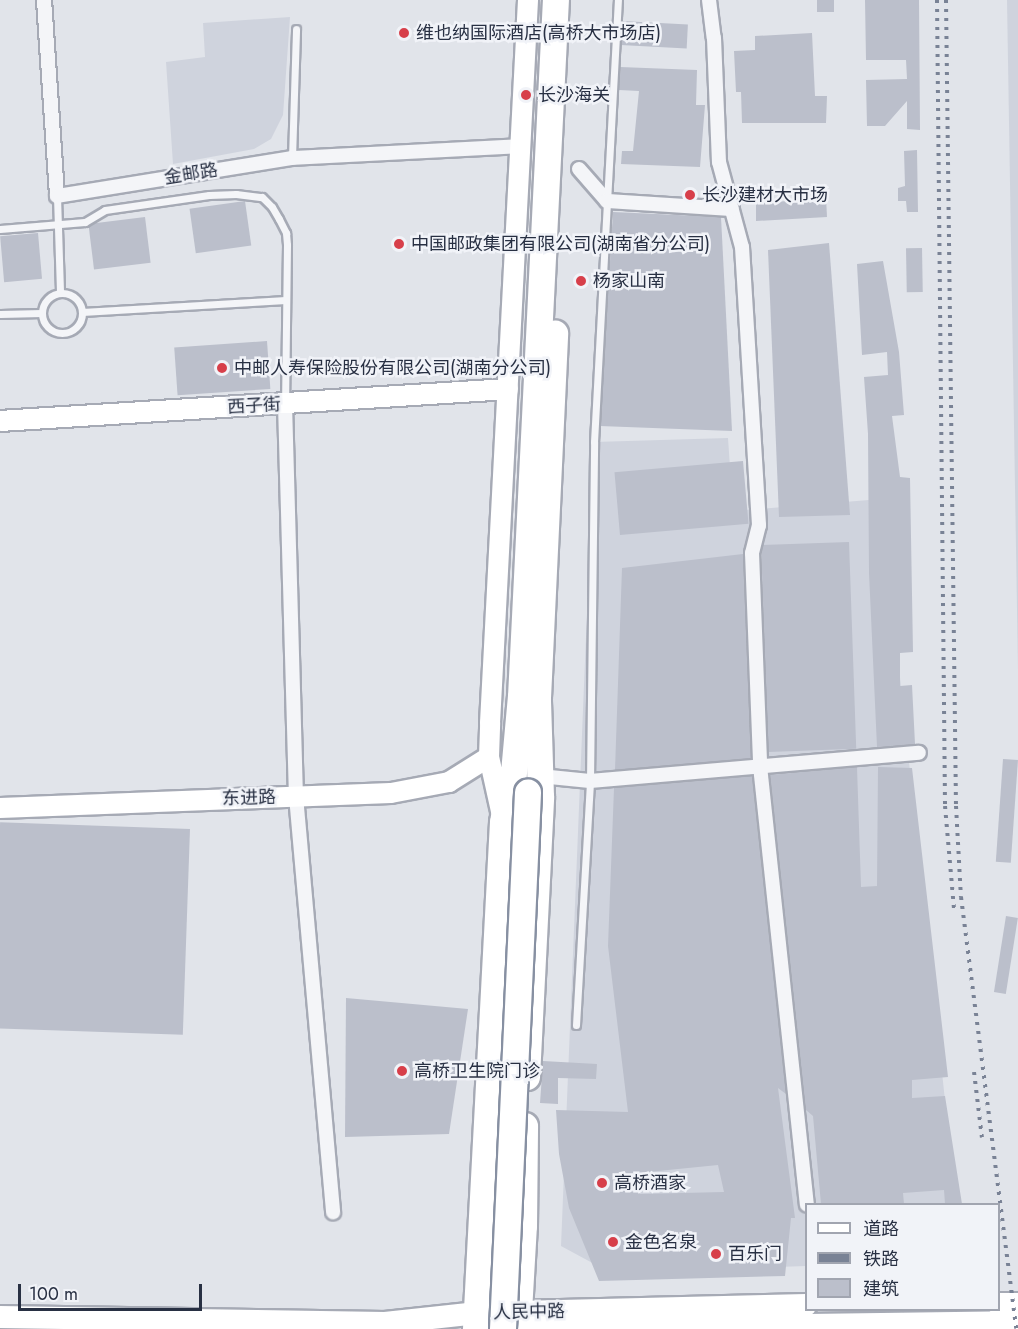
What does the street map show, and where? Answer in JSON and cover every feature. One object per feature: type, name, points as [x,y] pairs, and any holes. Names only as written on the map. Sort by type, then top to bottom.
[{"type":"highway","points":[[514,1326],[529,698],[556,0]]},
{"type":"highway","points":[[481,1324],[503,823],[529,698],[553,411],[560,158],[571,0]]},
{"type":"highway","points":[[481,1324],[527,788]]},
{"type":"main road","points":[[1000,1304],[1018,1304]]},
{"type":"main road","name":"人民中路","points":[[514,1326],[805,1305]]},
{"type":"main road","name":"人民中路","points":[[0,1317],[514,1326],[826,1327],[1018,1322]]},
{"type":"street","points":[[44,0],[57,196]]},
{"type":"street","points":[[503,823],[489,758],[528,0]]},
{"type":"street","points":[[710,0],[714,38],[719,162],[742,247],[759,525],[752,553],[760,766],[807,1203]]},
{"type":"street","name":"金邮路","points":[[57,196],[292,158],[521,146]]},
{"type":"street","points":[[579,169],[607,201],[732,209]]},
{"type":"street","name":"西子街","points":[[0,421],[508,389]]},
{"type":"street","points":[[285,404],[296,796],[333,1212]]},
{"type":"street","points":[[527,788],[919,753]]},
{"type":"street","name":"东进路","points":[[0,808],[391,793],[449,782],[489,758]]},
{"type":"lane","points":[[576,1025],[590,781],[594,442],[618,0]]},
{"type":"lane","points":[[292,158],[296,28]]},
{"type":"lane","points":[[0,230],[85,222],[105,210],[209,195],[236,194],[262,197],[272,207],[286,233],[285,404]]},
{"type":"lane","points":[[57,196],[60,293]]},
{"type":"lane","points":[[60,293],[72,296],[81,306],[82,312],[74,328],[62,333],[46,325],[42,313],[45,302],[60,293]]},
{"type":"lane","points":[[82,312],[286,300]]},
{"type":"lane","points":[[0,314],[42,313]]},
{"type":"shaded area","points":[[1007,0],[1018,0],[1018,670]]},
{"type":"shaded area","points":[[290,17],[283,115],[271,139],[254,149],[173,164],[166,62],[205,57],[203,23]]},
{"type":"shaded area","points":[[728,438],[733,511],[881,499],[956,1203],[805,1203],[805,1266],[611,1273],[561,1246],[594,442]]},
{"type":"building","points":[[817,0],[834,0],[834,12],[817,12]]},
{"type":"building","points":[[865,0],[919,0],[920,130],[907,129],[907,101],[885,126],[867,126],[866,80],[907,79],[906,60],[866,60]]},
{"type":"building","points":[[622,21],[688,24],[687,48],[621,45]]},
{"type":"building","points":[[812,33],[815,96],[827,96],[826,123],[742,123],[741,92],[736,92],[734,51],[755,50],[755,36]]},
{"type":"building","points":[[620,67],[697,70],[696,105],[705,105],[700,167],[621,164],[622,151],[633,151],[639,91],[619,90]]},
{"type":"building","points":[[917,150],[918,212],[907,212],[906,201],[898,201],[898,188],[905,186],[904,151]]},
{"type":"building","points":[[826,197],[827,217],[756,221],[756,204]]},
{"type":"building","points":[[245,201],[251,246],[196,253],[190,209]]},
{"type":"building","points":[[613,212],[721,217],[732,431],[600,426]]},
{"type":"building","points":[[145,217],[151,263],[94,270],[88,224]]},
{"type":"building","points":[[38,233],[42,279],[4,282],[0,236]]},
{"type":"building","points":[[829,243],[850,515],[779,517],[768,250]]},
{"type":"building","points":[[906,248],[922,248],[923,292],[907,292]]},
{"type":"building","points":[[883,261],[899,352],[904,415],[892,416],[900,477],[910,478],[913,652],[900,653],[900,686],[912,685],[915,744],[877,747],[869,573],[868,434],[864,377],[888,375],[887,352],[862,355],[857,264]]},
{"type":"building","name":"中邮人寿保险股份有限公司(湖南分公司)","points":[[267,341],[270,389],[178,395],[174,347]]},
{"type":"building","points":[[743,461],[748,524],[620,535],[614,472]]},
{"type":"building","points":[[849,542],[856,749],[768,752],[761,545]]},
{"type":"building","points":[[743,554],[751,758],[615,770],[622,568]]},
{"type":"building","points":[[1003,759],[1018,760],[1011,863],[996,862]]},
{"type":"building","points":[[857,767],[861,887],[877,886],[878,767],[912,768],[948,1077],[912,1080],[912,1098],[945,1096],[962,1203],[945,1203],[944,1190],[903,1193],[904,1203],[821,1203],[813,1116],[806,1110],[770,775]]},
{"type":"building","points":[[752,776],[786,1094],[778,1088],[795,1218],[791,1218],[785,1276],[599,1281],[569,1208],[559,1154],[556,1110],[628,1112],[608,946],[614,788]],"holes":[[[718,1165],[724,1192],[640,1194],[638,1173]]]},
{"type":"building","points":[[0,822],[190,829],[183,1035],[0,1028]]},
{"type":"building","points":[[1006,916],[1018,918],[1006,994],[994,992]]},
{"type":"building","name":"高桥卫生院门诊","points":[[346,998],[468,1009],[449,1134],[345,1137]]},
{"type":"building","points":[[543,1061],[597,1064],[596,1079],[558,1078],[558,1104],[540,1103]]},
{"type":"railway","points":[[937,0],[945,806],[954,909]]},
{"type":"railway","points":[[946,0],[956,806],[961,897],[1000,1203]]},
{"type":"railway","points":[[974,1072],[982,1138]]},
{"type":"railway","points":[[1000,1203],[1016,1329]]},
{"type":"place","name":"维也纳国际酒店(高桥大市场店)","points":[[404,33]]},
{"type":"place","name":"长沙海关","points":[[526,95]]},
{"type":"place","name":"长沙建材大市场","points":[[690,195]]},
{"type":"place","name":"中国邮政集团有限公司(湖南省分公司)","points":[[399,244]]},
{"type":"place","name":"杨家山南","points":[[581,281]]},
{"type":"place","name":"中邮人寿保险股份有限公司(湖南分公司)","points":[[222,368]]},
{"type":"place","name":"高桥卫生院门诊","points":[[402,1071]]},
{"type":"place","name":"高桥酒家","points":[[602,1183]]},
{"type":"place","name":"金色名泉","points":[[613,1242]]},
{"type":"place","name":"百乐门","points":[[716,1254]]}]
